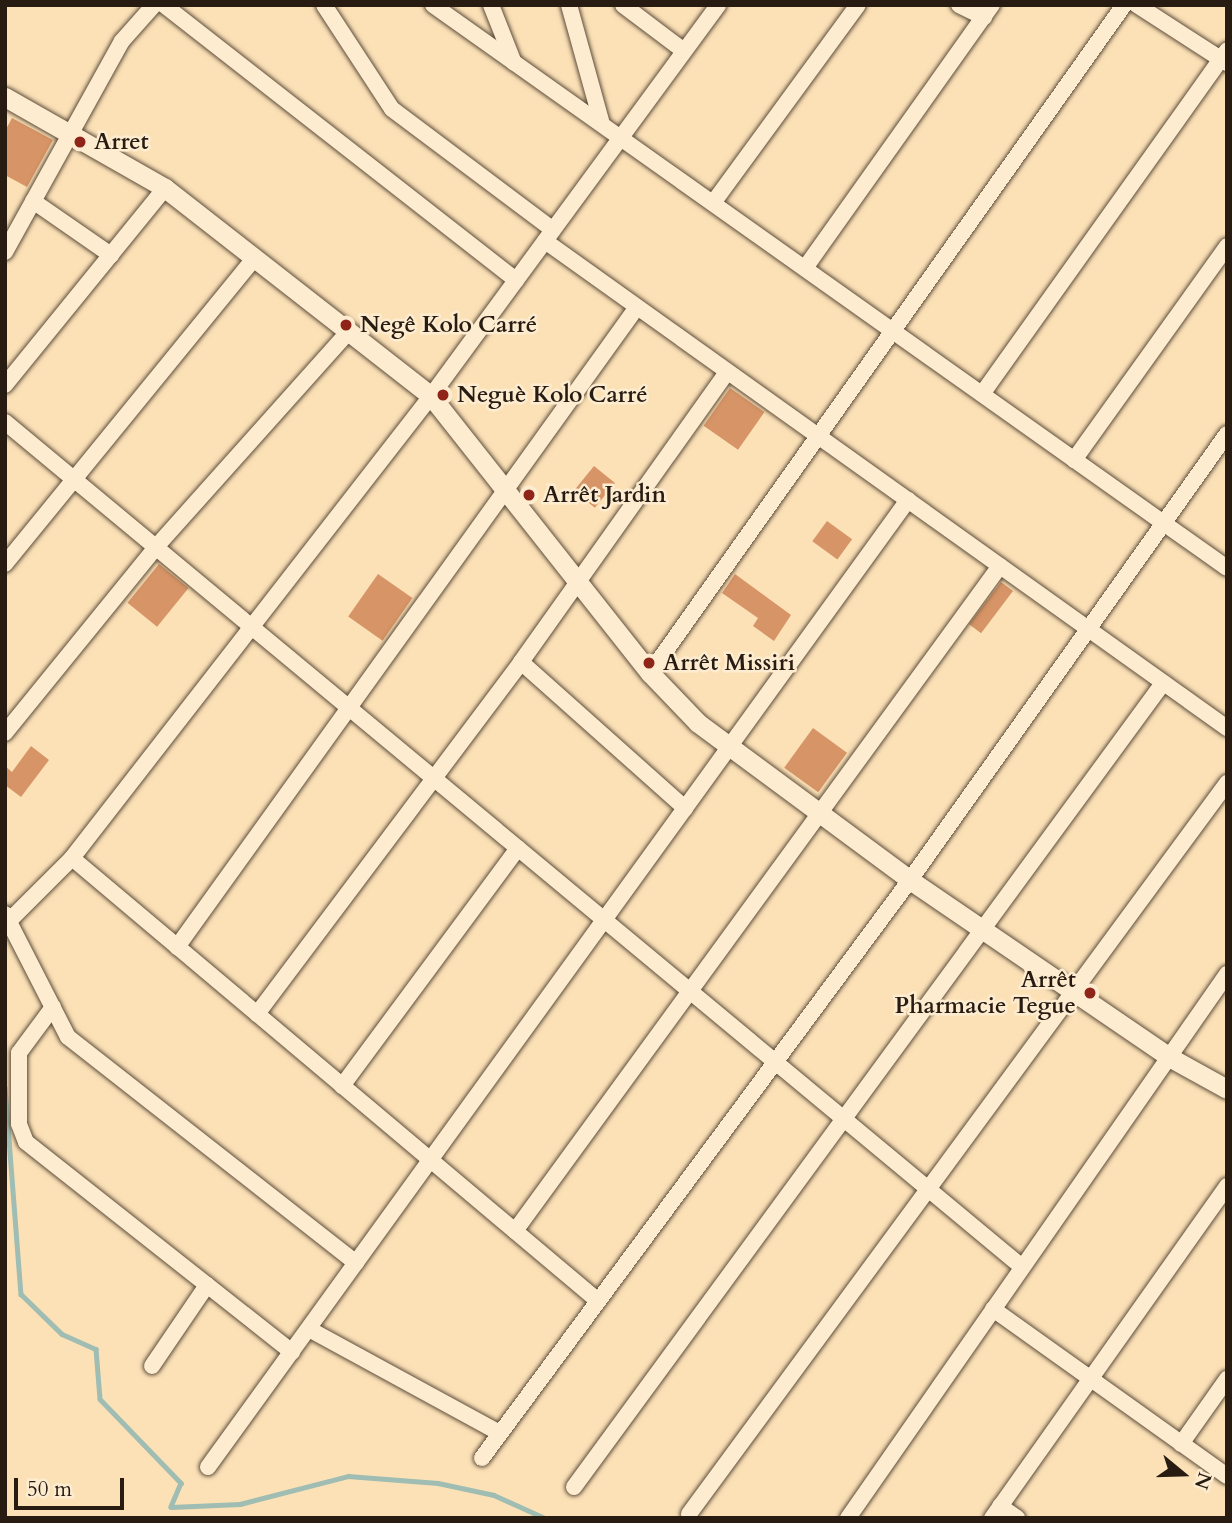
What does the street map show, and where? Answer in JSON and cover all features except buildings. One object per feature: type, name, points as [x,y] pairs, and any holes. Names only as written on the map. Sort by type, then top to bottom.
[{"type":"street","points":[[5,252],[122,41],[154,5]]},
{"type":"street","points":[[164,5],[516,280]]},
{"type":"street","points":[[324,5],[392,109],[637,307],[1227,728]]},
{"type":"street","points":[[433,5],[1227,568]]},
{"type":"street","points":[[491,5],[514,64]]},
{"type":"street","points":[[569,5],[602,124]]},
{"type":"street","points":[[623,5],[684,51]]},
{"type":"street","points":[[356,1264],[68,1037],[7,920],[72,858],[252,627],[431,396],[718,5]]},
{"type":"street","points":[[713,203],[858,5]]},
{"type":"street","points":[[805,268],[988,11],[959,5]]},
{"type":"street","points":[[650,673],[1124,5]]},
{"type":"street","points":[[982,394],[1225,58],[1137,5]]},
{"type":"street","points":[[5,97],[165,188],[431,396],[650,673],[698,723],[910,880],[1169,1057],[1227,1089]]},
{"type":"street","points":[[5,385],[165,188]]},
{"type":"street","points":[[33,201],[111,255]]},
{"type":"street","points":[[1074,460],[1227,246]]},
{"type":"street","points":[[5,564],[76,481],[255,258]]},
{"type":"street","points":[[177,947],[637,307]]},
{"type":"street","points":[[5,733],[156,547],[349,331]]},
{"type":"street","points":[[257,1014],[521,662],[727,372]]},
{"type":"street","points":[[5,422],[1022,1268]]},
{"type":"street","points":[[482,1458],[910,880],[1227,434]]},
{"type":"street","points":[[208,1467],[908,500]]},
{"type":"street","points":[[515,1231],[1000,566]]},
{"type":"street","points":[[521,662],[685,808]]},
{"type":"street","points":[[574,1487],[1163,683]]},
{"type":"street","points":[[689,1514],[1227,783]]},
{"type":"street","points":[[342,1086],[518,848]]},
{"type":"street","points":[[72,858],[598,1301]]},
{"type":"street","points":[[848,1518],[1227,974]]},
{"type":"street","points":[[53,1007],[19,1053],[19,1124],[26,1142],[292,1352]]},
{"type":"street","points":[[1017,1518],[996,1512],[1227,1186]]},
{"type":"street","points":[[152,1366],[207,1285]]},
{"type":"street","points":[[993,1309],[1227,1476]]},
{"type":"street","points":[[309,1328],[500,1433]]},
{"type":"street","points":[[1181,1444],[1227,1379]]},
{"type":"waterway","points":[[5,1087],[21,1294],[62,1334],[96,1349],[100,1399],[181,1483],[171,1507],[240,1504],[348,1476],[438,1483],[494,1495],[545,1518]]},
{"type":"place","name":"Arret","points":[[80,142]]},
{"type":"place","name":"Negê Kolo Carré","points":[[346,325]]},
{"type":"place","name":"Neguè Kolo Carré","points":[[443,395]]},
{"type":"place","name":"Arrêt Jardin","points":[[529,495]]},
{"type":"place","name":"Arrêt Missiri","points":[[649,663]]},
{"type":"place","name":"Arrêt Pharmacie Tegue","points":[[1090,993]]}]
